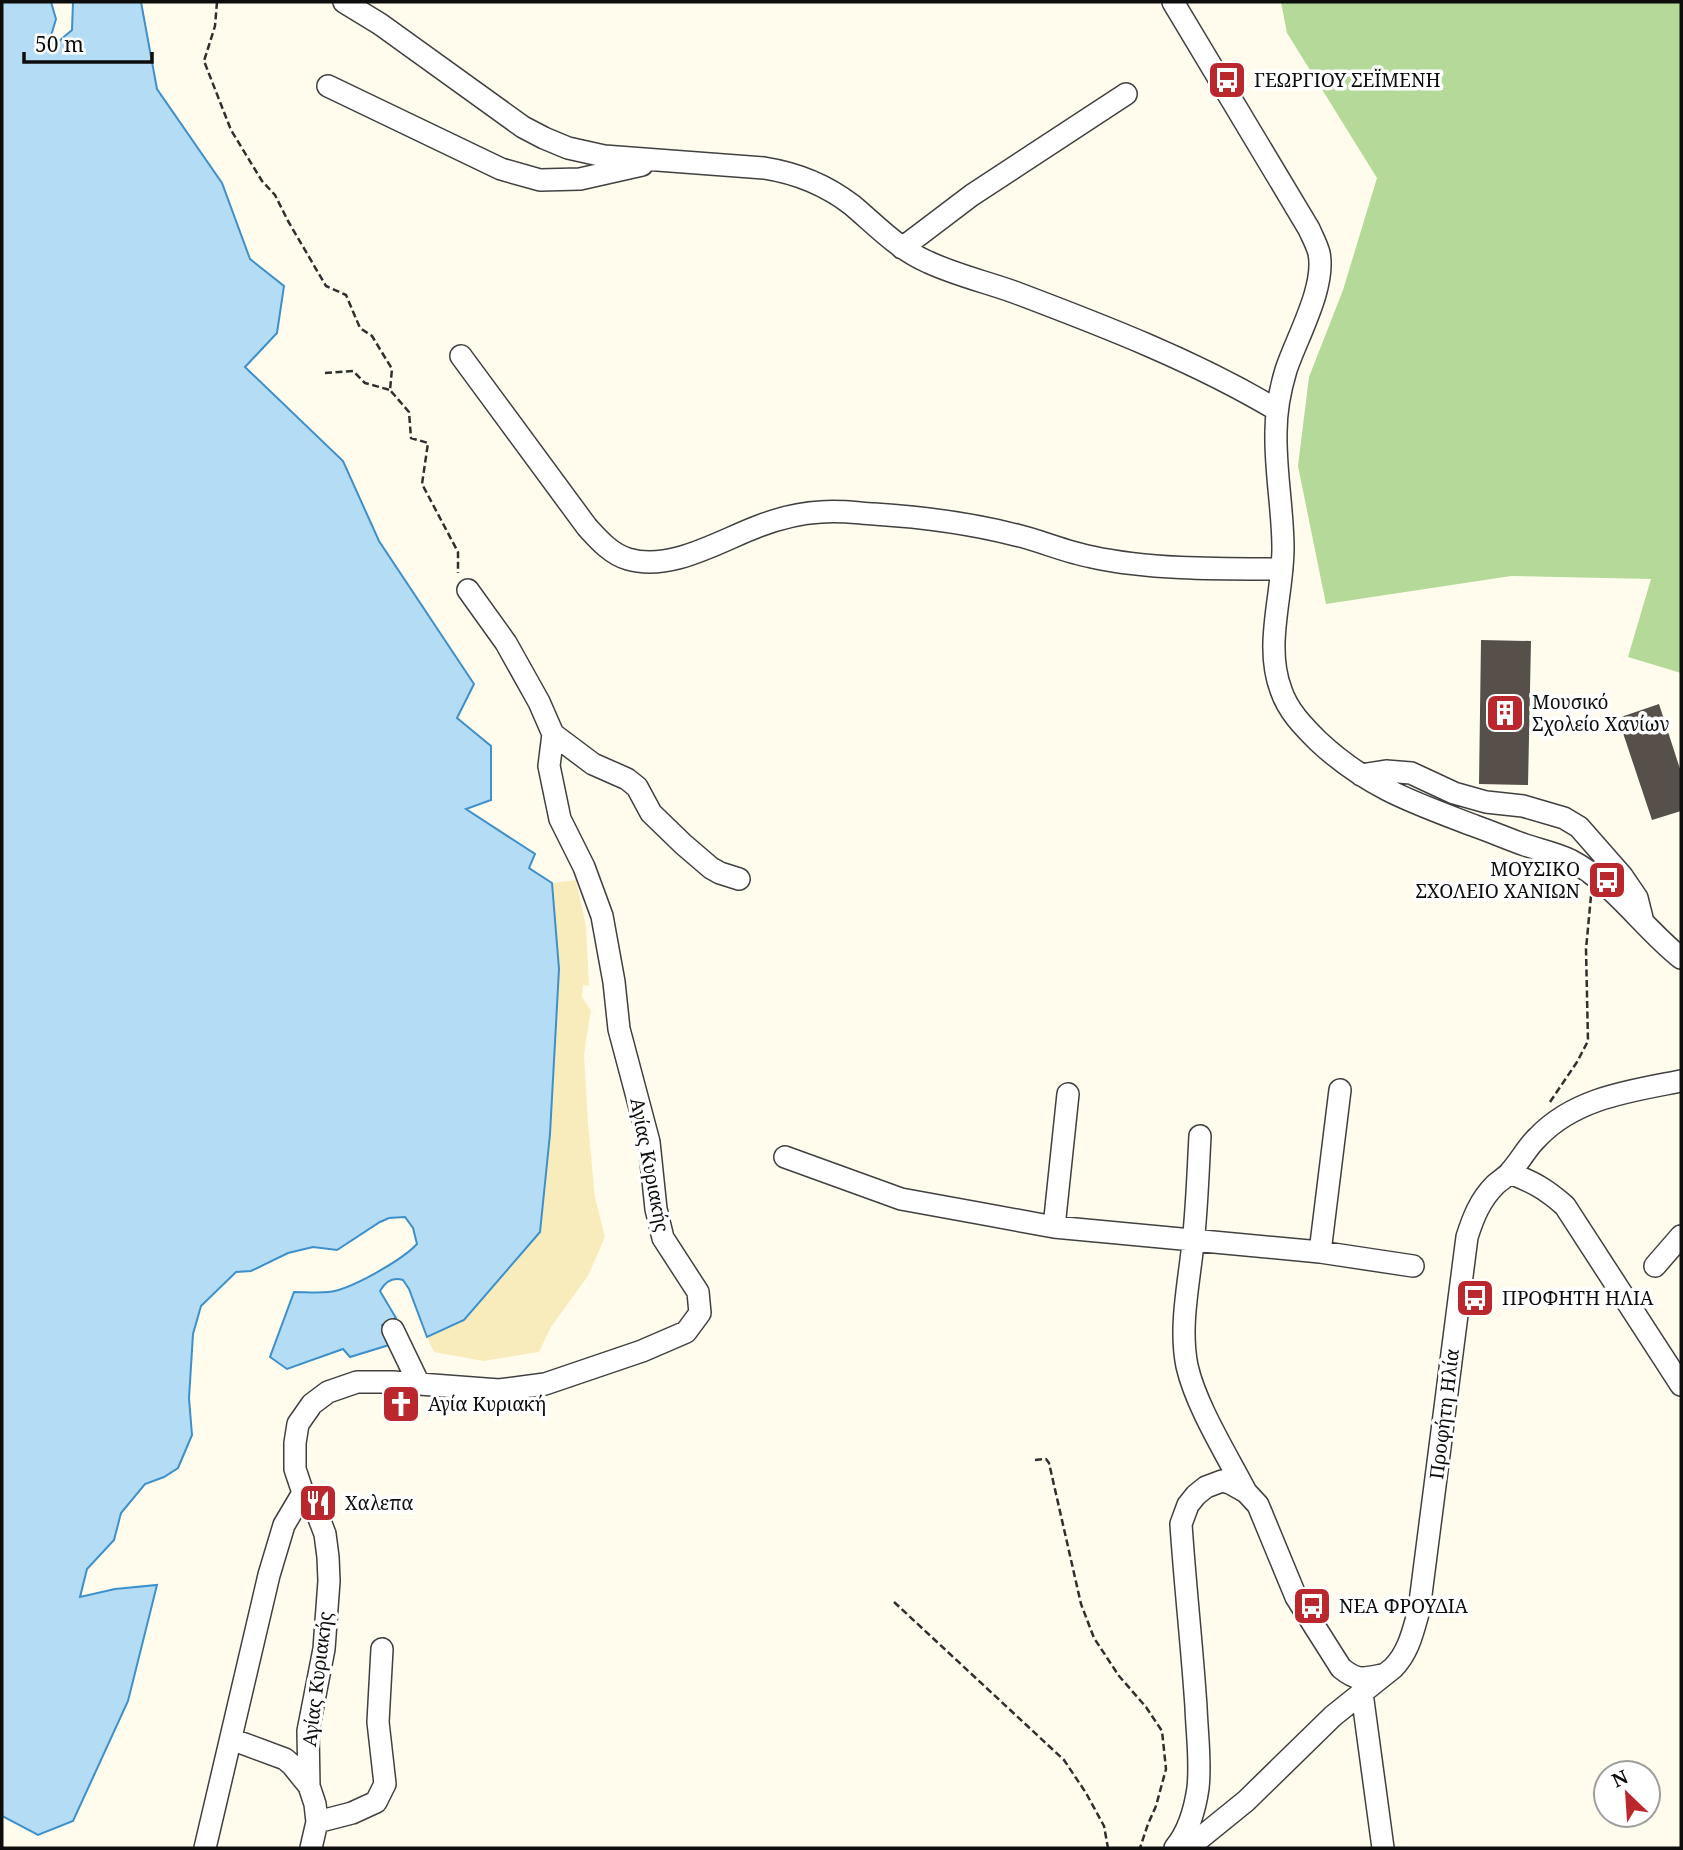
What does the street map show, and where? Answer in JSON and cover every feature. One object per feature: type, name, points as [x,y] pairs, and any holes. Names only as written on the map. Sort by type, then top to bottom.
[{"type":"street","points":[[344,2],[380,23],[523,127],[544,138],[575,150],[604,156],[784,171],[834,193],[884,235],[930,263],[1013,292],[1163,352],[1244,390],[1277,410]]},
{"type":"street","points":[[1173,2],[1309,229],[1319,254],[1320,273],[1316,289],[1287,369],[1277,410],[1276,453],[1282,505],[1282,569],[1273,653],[1280,690],[1286,702],[1299,722],[1340,761],[1361,775],[1408,801],[1570,860],[1594,875],[1681,958]]},
{"type":"street","points":[[328,86],[501,169],[540,180],[580,179],[665,159]]},
{"type":"street","points":[[902,248],[972,195],[1126,94]]},
{"type":"street","points":[[461,356],[587,527],[609,550],[626,559],[641,562],[661,561],[719,544],[785,517],[843,511],[950,521],[1018,536],[1092,557],[1124,562],[1222,569],[1282,569]]},
{"type":"street","name":"Αγίας Κυριακής","points":[[311,1848],[317,1822],[309,1786],[308,1731],[324,1649],[328,1581],[325,1534],[317,1513],[303,1493],[295,1469],[295,1443],[298,1424],[312,1404],[328,1392],[357,1382],[499,1390],[544,1384],[642,1351],[686,1332],[700,1313],[698,1292],[663,1238],[656,1209],[649,1142],[619,1029],[602,916],[560,819],[557,806],[549,766],[553,734],[539,702],[506,643],[468,590]]},
{"type":"street","points":[[553,734],[593,764],[637,787],[651,813],[684,845],[720,873],[739,879]]},
{"type":"street","points":[[1361,775],[1387,771],[1411,774],[1454,793],[1486,802],[1522,806],[1564,818],[1578,827],[1622,876],[1637,898],[1643,922]]},
{"type":"street","name":"Προφήτη Ηλία","points":[[1188,1848],[1246,1801],[1333,1716],[1401,1659],[1419,1610],[1467,1237],[1480,1204],[1494,1186],[1510,1173],[1538,1137],[1552,1124],[1583,1105],[1602,1098],[1681,1081]]},
{"type":"street","points":[[1320,1252],[1340,1090]]},
{"type":"street","points":[[1054,1227],[1068,1094]]},
{"type":"street","points":[[1200,1136],[1184,1344],[1194,1389],[1246,1492]]},
{"type":"street","points":[[785,1157],[901,1199],[1054,1227],[1320,1252],[1413,1266]]},
{"type":"street","points":[[1510,1173],[1535,1182],[1565,1206],[1681,1385]]},
{"type":"street","points":[[1655,1266],[1681,1236]]},
{"type":"street","points":[[393,1330],[419,1384]]},
{"type":"street","points":[[1175,1848],[1184,1836],[1192,1816],[1199,1785],[1181,1524],[1188,1505],[1196,1495],[1222,1481],[1246,1492],[1258,1505],[1296,1597],[1341,1668],[1361,1679],[1382,1675]]},
{"type":"street","points":[[205,1848],[269,1575],[284,1525],[303,1493]]},
{"type":"street","points":[[317,1822],[352,1813],[376,1801],[385,1784],[379,1723],[382,1650]]},
{"type":"street","points":[[1362,1693],[1383,1848]]},
{"type":"street","points":[[231,1739],[285,1759],[309,1786]]},
{"type":"path","points":[[217,2],[215,26],[204,61],[231,130],[262,181],[275,195],[326,286],[346,295],[360,328],[372,336],[392,369],[390,390]]},
{"type":"path","points":[[326,373],[353,371],[365,383],[390,390],[409,412],[411,438],[428,443],[422,484],[458,552],[457,570],[468,590]]},
{"type":"path","points":[[1546,1108],[1588,1041],[1586,949],[1594,875]]},
{"type":"path","points":[[1035,1460],[1046,1459],[1049,1463],[1081,1604],[1094,1638],[1162,1731],[1166,1769],[1140,1848]]},
{"type":"path","points":[[894,1602],[1064,1760],[1087,1793],[1104,1826],[1108,1848]]},
{"type":"green space","points":[[1281,2],[1681,2],[1681,673],[1628,657],[1651,579],[1511,576],[1326,604],[1298,466],[1309,377],[1343,290],[1377,178],[1287,33]]},
{"type":"sand","points":[[576,880],[586,926],[589,986],[583,985],[582,997],[591,1010],[584,1054],[588,1123],[595,1198],[605,1237],[588,1276],[551,1327],[539,1352],[483,1361],[434,1352],[427,1337],[464,1320],[540,1232],[550,1134],[559,969],[552,883]]},
{"type":"water","points":[[2,2],[51,2],[56,19],[51,36],[59,41],[72,30],[73,2],[141,2],[157,89],[222,183],[250,259],[284,286],[277,333],[245,367],[343,461],[379,541],[474,684],[457,718],[491,746],[491,800],[466,809],[535,854],[529,868],[552,883],[559,969],[550,1134],[540,1232],[464,1320],[427,1337],[409,1289],[403,1280],[393,1280],[380,1291],[396,1318],[382,1325],[389,1345],[350,1357],[343,1349],[287,1369],[270,1357],[294,1292],[338,1290],[362,1280],[400,1258],[417,1244],[413,1228],[405,1217],[389,1218],[380,1222],[337,1250],[313,1247],[288,1253],[251,1271],[236,1272],[201,1306],[193,1334],[189,1398],[192,1435],[178,1468],[145,1484],[121,1513],[114,1540],[87,1569],[80,1597],[115,1589],[157,1585],[128,1701],[73,1821],[38,1835],[2,1816]]},
{"type":"building","name":"Μουσικό Σχολείο Χανίων","points":[[1481,640],[1531,641],[1528,785],[1479,784]]},
{"type":"building","points":[[1659,704],[1681,772],[1681,811],[1652,820],[1618,718]]},
{"type":"place","name":"ΓΕΩΡΓΙΟΥ ΣΕΪΜΕΝΗ","points":[[1227,80]]},
{"type":"place","name":"Μουσικό Σχολείο Χανίων","points":[[1505,713]]},
{"type":"place","name":"ΜΟΥΣΙΚΟ ΣΧΟΛΕΙΟ ΧΑΝΙΩΝ","points":[[1607,880]]},
{"type":"place","name":"ΠΡΟΦΗΤΗ ΗΛΙΑ","points":[[1475,1298]]},
{"type":"place","name":"Αγία Κυριακή","points":[[401,1404]]},
{"type":"place","name":"Χαλεπα","points":[[318,1503]]},
{"type":"place","name":"ΝΕΑ ΦΡΟΥΔΙΑ","points":[[1312,1606]]}]
